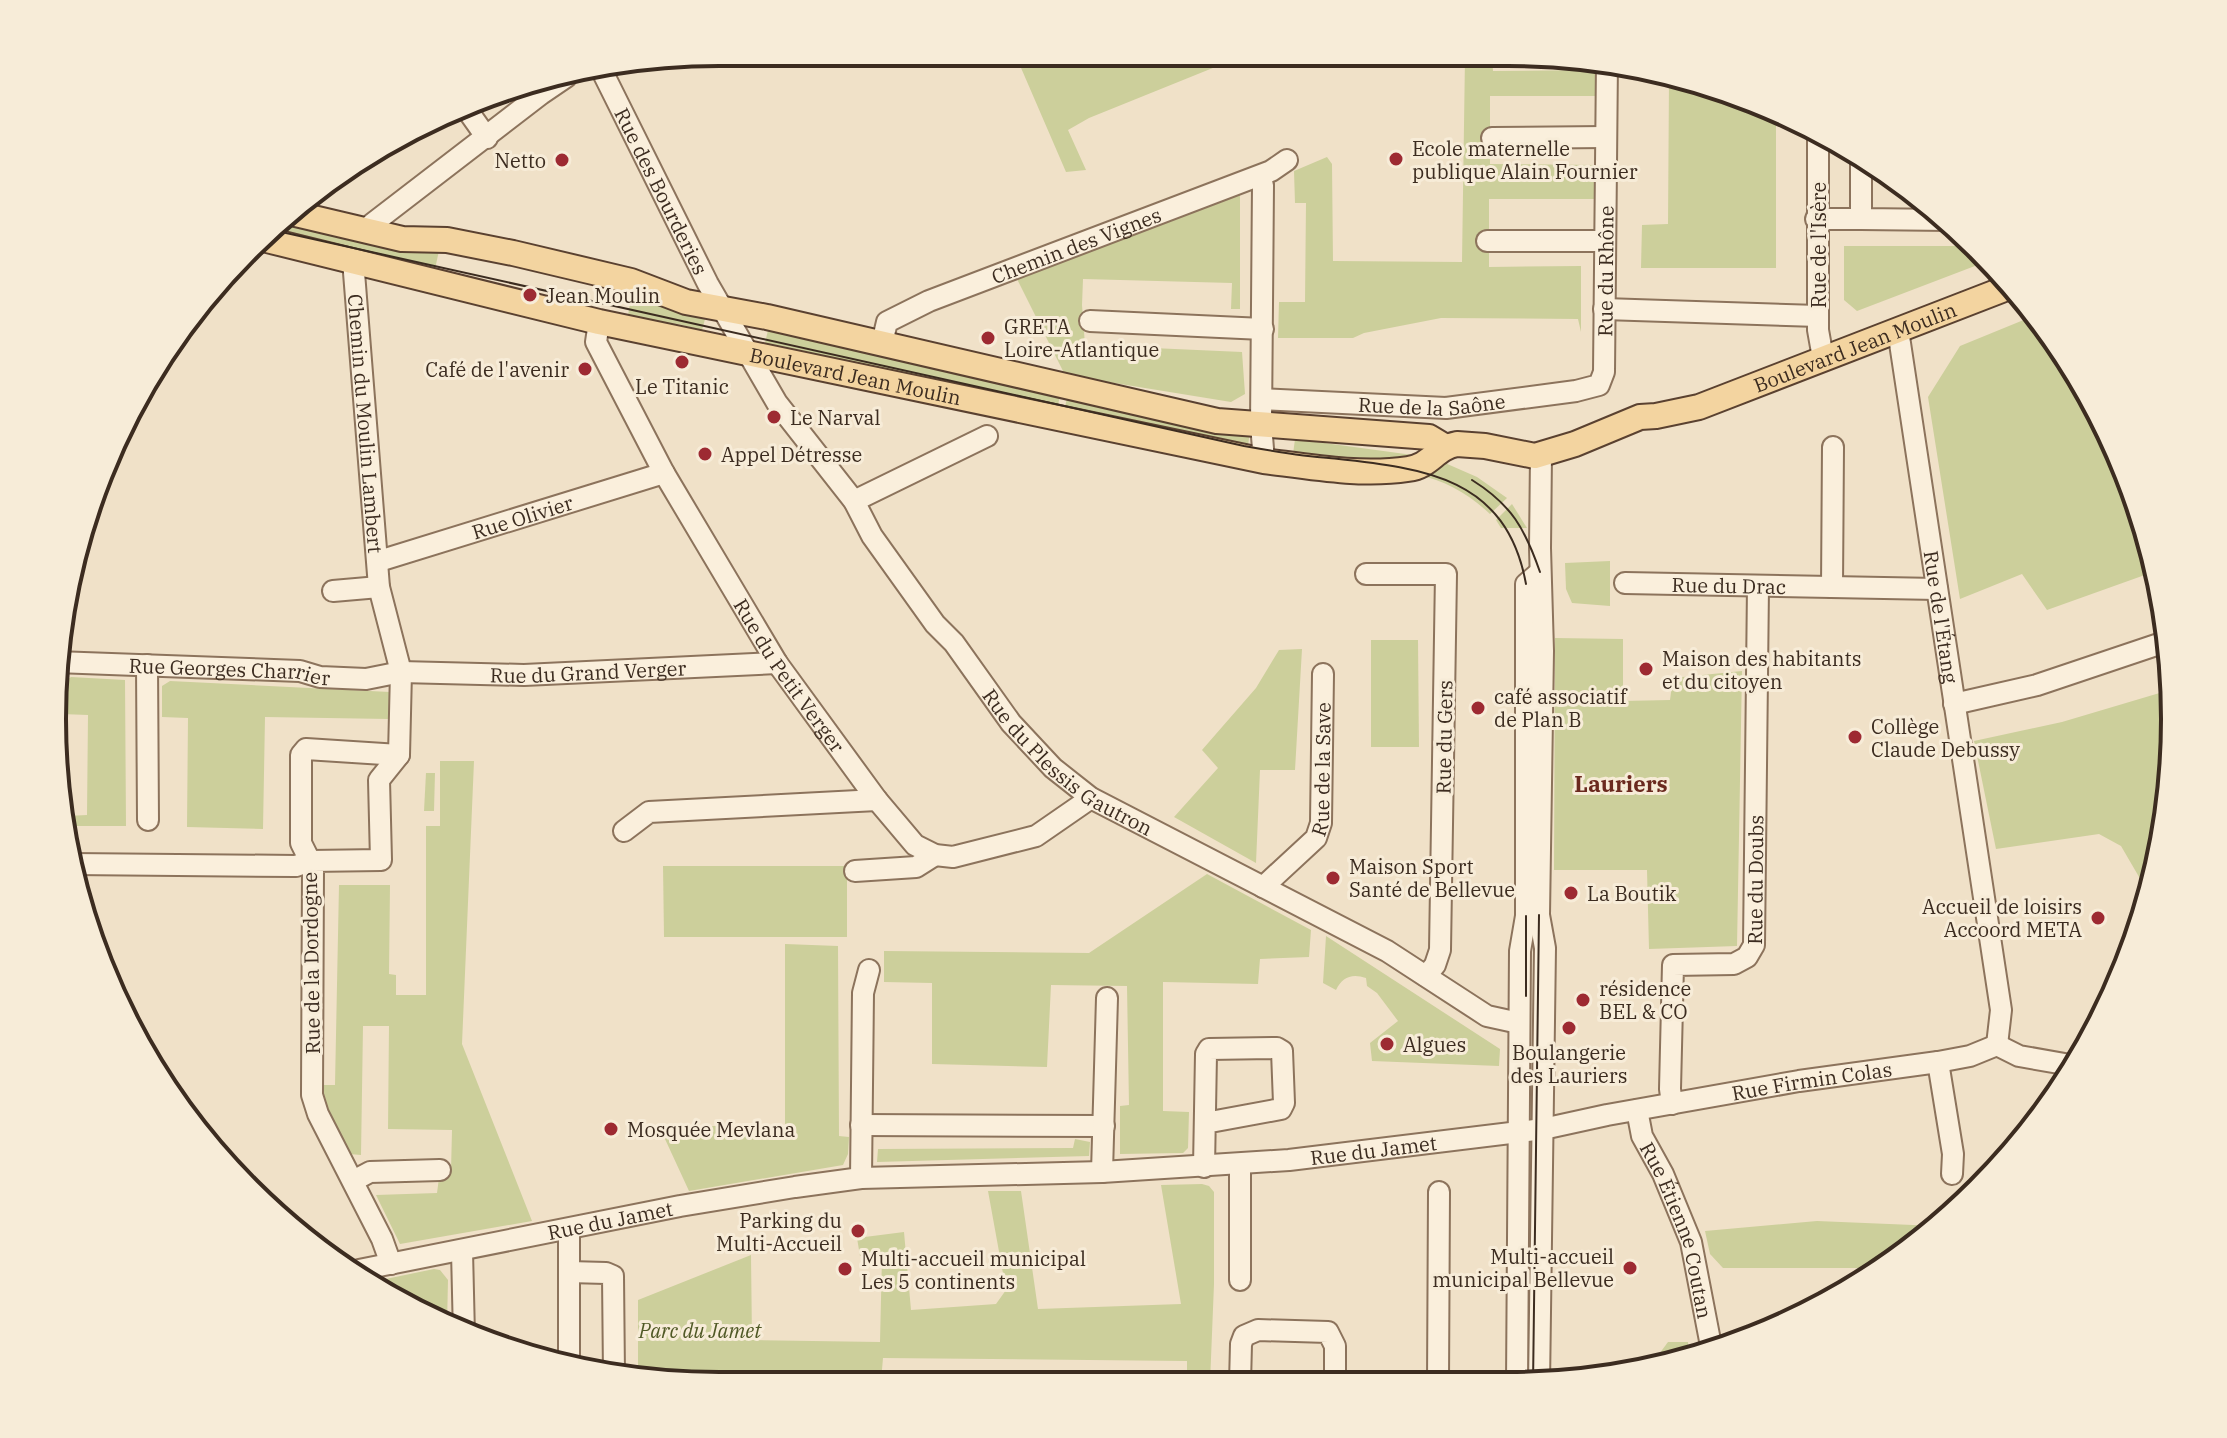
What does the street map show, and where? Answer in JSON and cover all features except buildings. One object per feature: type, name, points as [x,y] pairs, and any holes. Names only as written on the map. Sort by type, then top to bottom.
[{"type":"main road","name":"Boulevard Jean Moulin","points":[[308,212],[402,239],[447,240],[513,253],[631,281],[686,302],[882,343],[1217,421],[1429,437],[1444,446]]},
{"type":"main road","name":"Boulevard Jean Moulin","points":[[274,242],[599,322],[1264,461],[1329,469],[1411,469],[1427,463],[1444,446],[1457,444],[1538,455],[1640,417],[1699,407],[2001,290]]},
{"type":"street","name":"Rue du Rhône","points":[[1599,385],[1604,372],[1607,74]]},
{"type":"street","name":"Rue des Bourderies","points":[[605,77],[745,351]]},
{"type":"street","points":[[369,231],[372,224],[550,88]]},
{"type":"street","points":[[471,115],[487,138]]},
{"type":"street","points":[[1492,138],[1606,137]]},
{"type":"street","name":"Rue de l'Isère","points":[[1818,144],[1818,316],[1823,358]]},
{"type":"street","name":"Chemin des Vignes","points":[[882,343],[887,322],[929,301],[1271,171],[1287,160]]},
{"type":"street","points":[[1861,170],[1861,219]]},
{"type":"street","points":[[1263,185],[1261,424],[1264,461]]},
{"type":"street","points":[[1816,219],[1929,220]]},
{"type":"street","points":[[1487,241],[1605,241]]},
{"type":"street","name":"Chemin du Moulin Lambert","points":[[353,260],[379,587],[401,672]]},
{"type":"street","points":[[1604,309],[1818,316]]},
{"type":"street","points":[[1090,321],[1263,329]]},
{"type":"street","name":"Rue du Petit Verger","points":[[599,322],[596,342],[664,473],[777,663],[877,800],[915,845],[935,855]]},
{"type":"street","name":"Rue de l'Étang","points":[[1898,330],[2001,1010],[1997,1045]]},
{"type":"street","name":"Rue du Plessis Gautron","points":[[745,351],[791,424],[854,501],[872,536],[926,612],[954,643],[1011,723],[1053,768],[1091,798],[1349,930],[1487,1016],[1519,1023]]},
{"type":"street","name":"Rue de la Saône","points":[[1262,399],[1446,408],[1576,391],[1599,385]]},
{"type":"street","points":[[854,501],[987,436]]},
{"type":"street","points":[[1832,587],[1833,447]]},
{"type":"street","points":[[1517,1372],[1520,951],[1533,916],[1543,651],[1533,578],[1538,455]]},
{"type":"street","name":"Rue Olivier","points":[[379,561],[664,473]]},
{"type":"street","name":"Rue du Gers","points":[[1366,574],[1446,574],[1440,950],[1435,965],[1426,976]]},
{"type":"street","name":"Rue du Drac","points":[[1625,583],[1937,589]]},
{"type":"street","name":"Rue du Doubs","points":[[1672,1104],[1673,965],[1734,964],[1747,957],[1754,945],[1758,586]]},
{"type":"street","points":[[333,591],[379,587]]},
{"type":"street","points":[[1954,704],[2037,685],[2156,645]]},
{"type":"street","name":"Rue Georges Charrier","points":[[69,662],[300,671],[320,677],[366,679],[401,672]]},
{"type":"street","name":"Rue du Grand Verger","points":[[401,672],[524,675],[777,663]]},
{"type":"street","points":[[147,665],[148,820]]},
{"type":"street","name":"Rue de la Dordogne","points":[[391,1264],[318,1114],[312,1095],[313,869],[310,861],[381,860],[379,780],[399,755],[401,672]]},
{"type":"street","name":"Rue de la Save","points":[[1263,887],[1316,838],[1321,823],[1323,674]]},
{"type":"street","points":[[83,864],[296,866],[310,861],[301,843],[301,755],[306,749],[399,755]]},
{"type":"street","points":[[855,871],[916,867],[935,855],[953,857],[1036,836],[1091,798]]},
{"type":"street","points":[[624,831],[649,812],[877,800]]},
{"type":"street","points":[[1533,916],[1545,948],[1539,1371]]},
{"type":"street","points":[[861,1178],[863,993],[869,970]]},
{"type":"street","points":[[1102,1172],[1107,998]]},
{"type":"street","points":[[1997,1045],[2019,1056],[2063,1064]]},
{"type":"street","name":"Rue Firmin Colas","points":[[1543,1129],[1799,1081],[1938,1062],[1970,1056],[1997,1045]]},
{"type":"street","points":[[1204,1167],[1206,1054],[1209,1049],[1277,1048],[1282,1051],[1284,1103],[1281,1109],[1205,1123]]},
{"type":"street","points":[[1938,1062],[1953,1154],[1952,1174]]},
{"type":"street","name":"Rue Étienne Coutan","points":[[1637,1110],[1642,1136],[1663,1174],[1691,1242],[1710,1340]]},
{"type":"street","points":[[861,1125],[1104,1126]]},
{"type":"street","name":"Rue du Jamet","points":[[366,1269],[680,1206],[861,1178],[1240,1165],[1543,1129]]},
{"type":"street","points":[[1240,1165],[1240,1280]]},
{"type":"street","points":[[353,1181],[370,1172],[440,1170]]},
{"type":"street","points":[[1438,1372],[1439,1192]]},
{"type":"street","points":[[569,1229],[569,1354]]},
{"type":"street","points":[[462,1251],[464,1320]]},
{"type":"street","points":[[569,1272],[613,1276],[614,1363]]},
{"type":"street","points":[[1240,1372],[1244,1336],[1258,1330],[1328,1332],[1335,1346],[1335,1372]]},
{"type":"green space","points":[[1020,66],[1218,66],[1089,118],[1068,130],[1086,170],[1066,172]]},
{"type":"green space","points":[[1465,66],[1493,66],[1493,71],[1596,72],[1596,96],[1490,96],[1490,164],[1597,165],[1596,199],[1489,199],[1489,267],[1581,266],[1581,332],[1578,319],[1441,318],[1364,333],[1353,338],[1278,338],[1279,302],[1305,302],[1306,203],[1295,203],[1294,171],[1327,157],[1332,164],[1333,261],[1462,262]]},
{"type":"green space","points":[[1669,86],[1776,124],[1776,268],[1641,268],[1642,225],[1668,224]]},
{"type":"green space","points":[[1240,188],[1240,309],[1231,309],[1232,283],[1083,279],[1082,305],[1085,345],[1242,352],[1245,394],[1231,402],[1065,375],[1015,275]]},
{"type":"green space","points":[[296,221],[440,246],[433,278],[280,236]]},
{"type":"green space","points":[[1844,246],[1958,246],[1977,265],[1857,311],[1844,300]]},
{"type":"green space","points":[[633,287],[707,312],[702,330],[678,324],[627,321]]},
{"type":"green space","points":[[2026,321],[2051,356],[2094,430],[2126,509],[2144,575],[2047,610],[2022,574],[1960,599],[1928,397],[1960,346]]},
{"type":"green space","points":[[769,326],[1061,392],[1057,409],[765,343]]},
{"type":"green space","points":[[1068,394],[1250,433],[1247,451],[1064,411]]},
{"type":"green space","points":[[1295,439],[1420,456],[1408,462],[1292,462]]},
{"type":"green space","points":[[1445,463],[1477,477],[1507,498],[1490,514],[1456,489],[1416,474]]},
{"type":"green space","points":[[1512,504],[1527,528],[1501,528],[1496,520]]},
{"type":"green space","points":[[1610,561],[1610,606],[1572,603],[1566,589],[1565,563]]},
{"type":"green space","points":[[1555,638],[1623,639],[1623,701],[1670,700],[1673,678],[1742,671],[1737,946],[1649,949],[1647,870],[1554,870]]},
{"type":"green space","points":[[1371,640],[1418,640],[1419,747],[1371,747]]},
{"type":"green space","points":[[1302,649],[1295,770],[1260,770],[1256,863],[1174,817],[1218,768],[1202,750],[1256,688],[1279,650]]},
{"type":"green space","points":[[71,677],[125,680],[126,826],[76,826],[74,816],[87,815],[88,715],[66,714],[67,680]]},
{"type":"green space","points":[[170,681],[390,692],[389,719],[265,717],[263,829],[187,827],[188,718],[162,717],[162,686]]},
{"type":"green space","points":[[2160,693],[2160,762],[2141,880],[2121,846],[2099,834],[1996,849],[1974,741],[2062,722]]},
{"type":"green space","points":[[440,761],[474,761],[462,1044],[532,1221],[400,1244],[376,1195],[437,1193],[439,1178],[451,1171],[452,1130],[388,1129],[389,1026],[363,1026],[361,1155],[349,1154],[322,1104],[321,1085],[335,1085],[339,885],[390,885],[389,974],[396,975],[396,995],[426,995],[426,826],[440,826]]},
{"type":"green space","points":[[426,773],[435,773],[434,811],[424,811]]},
{"type":"green space","points":[[663,866],[847,866],[847,937],[664,937]]},
{"type":"green space","points":[[1207,874],[1311,930],[1309,957],[1260,959],[1258,984],[1163,982],[1163,1111],[1189,1112],[1188,1148],[1183,1153],[1120,1154],[1120,1106],[1129,1105],[1127,986],[1051,985],[1047,1067],[932,1064],[932,983],[884,982],[884,951],[1089,953]]},
{"type":"green space","points":[[1326,936],[1500,1049],[1499,1066],[1372,1061],[1370,1043],[1398,1021],[1377,993],[1367,986],[1366,978],[1348,977],[1336,990],[1323,983]]},
{"type":"green space","points":[[785,944],[838,946],[839,1136],[849,1137],[848,1154],[843,1165],[689,1191],[659,1126],[785,1126]]},
{"type":"green space","points":[[1075,1139],[1090,1142],[1089,1156],[877,1162],[878,1149],[1073,1148]]},
{"type":"green space","name":"Parc du Jamet","points":[[1202,1184],[1214,1192],[1210,1372],[1187,1372],[1187,1361],[883,1358],[882,1372],[719,1372],[638,1366],[638,1300],[751,1255],[752,1340],[880,1342],[882,1256],[860,1256],[857,1238],[904,1232],[911,1310],[996,1304],[1006,1290],[988,1191],[1021,1191],[1038,1309],[1181,1304],[1161,1185]]},
{"type":"green space","points":[[1817,1221],[1920,1225],[1861,1268],[1723,1268],[1710,1254],[1705,1231]]},
{"type":"green space","points":[[440,1270],[448,1280],[447,1313],[430,1305],[383,1279]]},
{"type":"green space","points":[[1668,1342],[1688,1342],[1688,1346],[1659,1354]]},
{"type":"tram line","points":[[283,232],[1244,446],[1426,474],[1454,484],[1479,499],[1500,520],[1516,548],[1526,584]]},
{"type":"tram line","points":[[1472,480],[1486,489],[1515,519],[1529,543],[1540,572]]},
{"type":"tram line","points":[[1533,1371],[1539,915]]},
{"type":"tram line","points":[[1526,916],[1526,996]]},
{"type":"place","name":"Ecole maternelle publique Alain Fournier","points":[[1396,159]]},
{"type":"place","name":"Netto","points":[[562,160]]},
{"type":"place","name":"Jean Moulin","points":[[530,295]]},
{"type":"place","name":"GRETA Loire-Atlantique","points":[[988,338]]},
{"type":"place","name":"Le Titanic","points":[[682,362]]},
{"type":"place","name":"Café de l'avenir","points":[[585,369]]},
{"type":"place","name":"Le Narval","points":[[774,417]]},
{"type":"place","name":"Appel Détresse","points":[[705,454]]},
{"type":"place","name":"Maison des habitants et du citoyen","points":[[1646,669]]},
{"type":"place","name":"café associatif de Plan B","points":[[1478,708]]},
{"type":"place","name":"Collège Claude Debussy","points":[[1855,737]]},
{"type":"place","name":"Maison Sport Santé de Bellevue","points":[[1333,878]]},
{"type":"place","name":"La Boutik","points":[[1571,893]]},
{"type":"place","name":"Accueil de loisirs Accoord META","points":[[2098,918]]},
{"type":"place","name":"résidence BEL & CO","points":[[1583,1000]]},
{"type":"place","name":"Boulangerie des Lauriers","points":[[1569,1028]]},
{"type":"place","name":"Algues","points":[[1387,1044]]},
{"type":"place","name":"Mosquée Mevlana","points":[[611,1129]]},
{"type":"place","name":"Parking du Multi-Accueil","points":[[858,1231]]},
{"type":"place","name":"Multi-accueil municipal Bellevue","points":[[1630,1268]]},
{"type":"place","name":"Multi-accueil municipal Les 5 continents","points":[[845,1269]]},
{"type":"district","name":"Lauriers","points":[[1621,783]]}]
